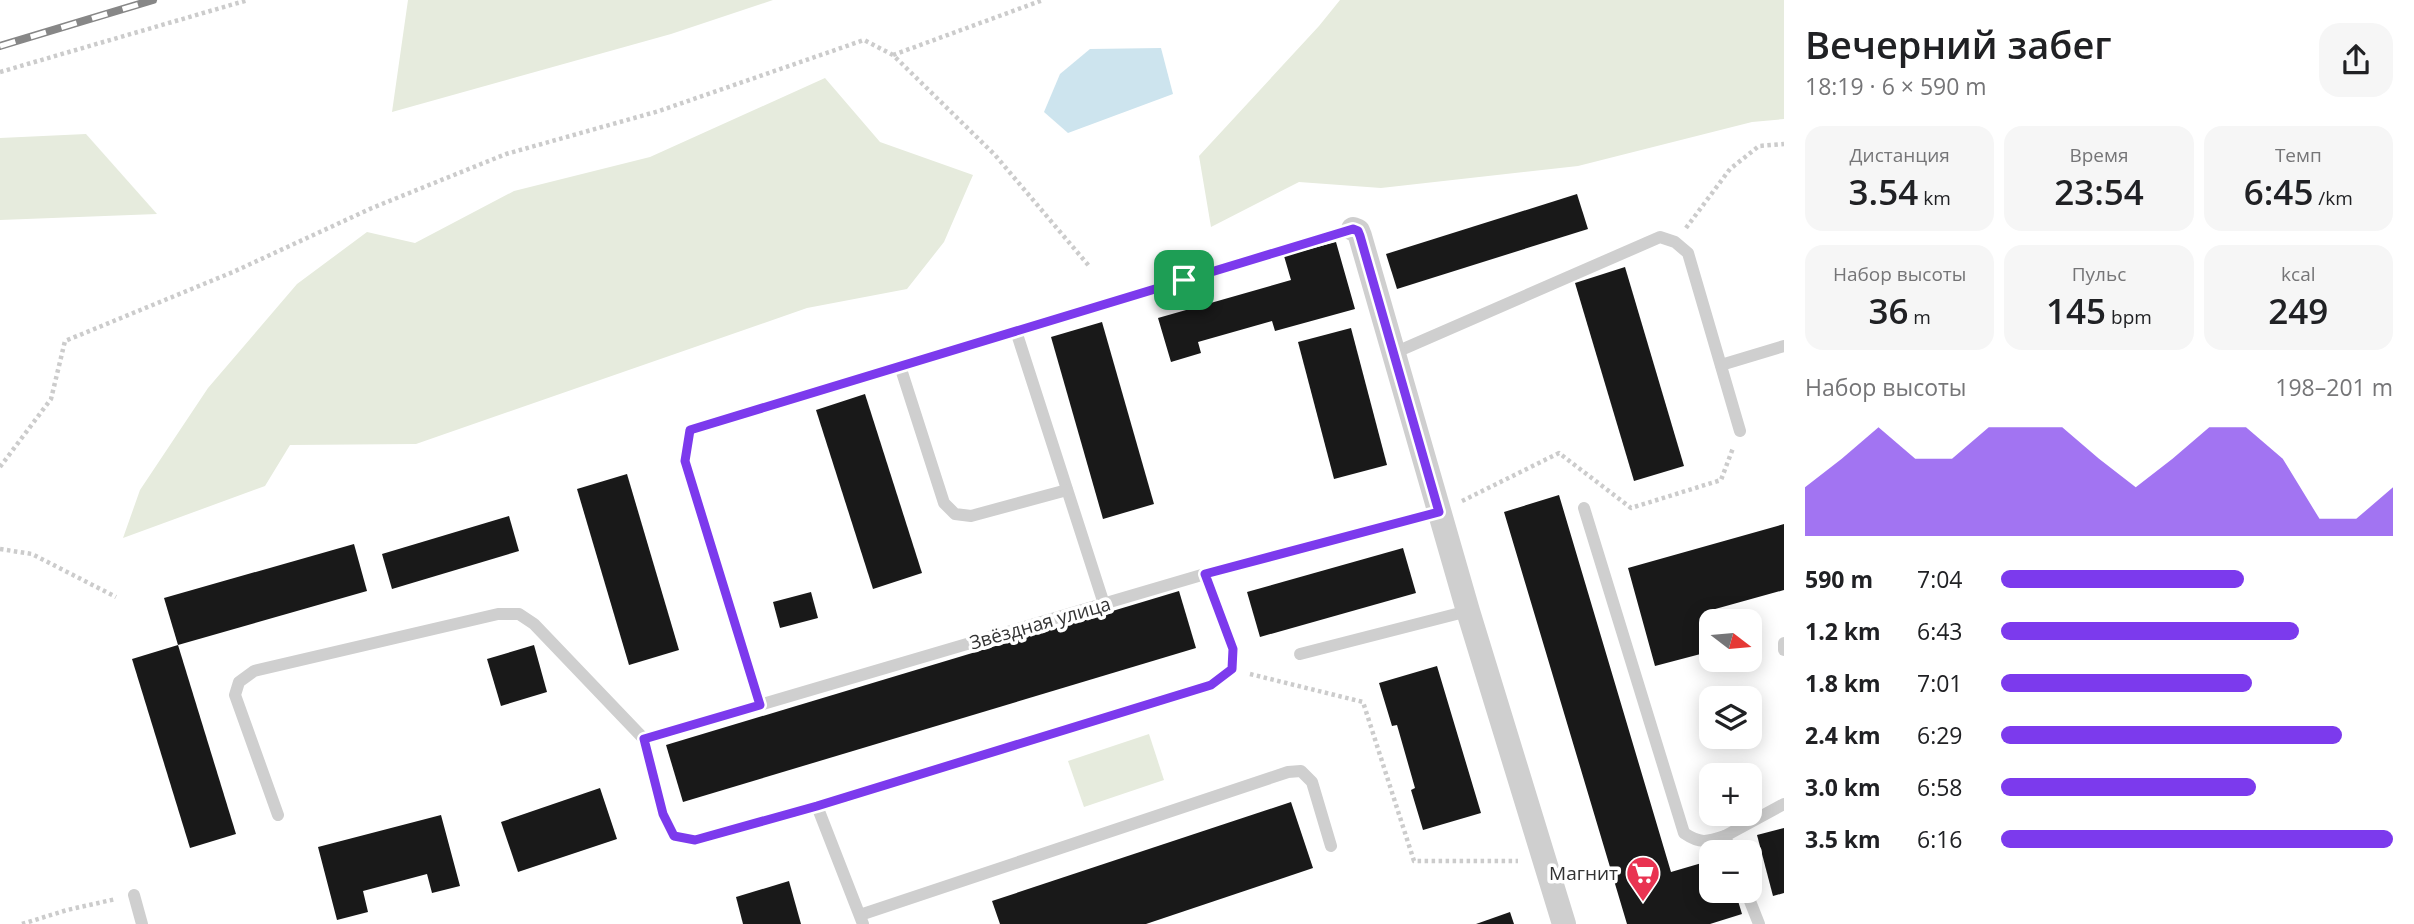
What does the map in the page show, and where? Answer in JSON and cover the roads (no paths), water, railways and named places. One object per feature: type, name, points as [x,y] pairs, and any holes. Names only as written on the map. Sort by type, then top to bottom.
[{"type":"street","points":[[1353,229],[1358,231],[1360,236],[1468,611],[1564,924]]},
{"type":"lane","points":[[760,705],[685,461],[690,430],[1353,229]]},
{"type":"lane","points":[[1394,353],[1660,237],[1675,242],[1688,253],[1740,431]]},
{"type":"lane","points":[[1016,331],[1104,604]]},
{"type":"lane","points":[[1721,365],[1784,346]]},
{"type":"lane","points":[[900,366],[944,503],[955,514],[971,516],[1067,490]]},
{"type":"lane","points":[[1584,508],[1685,833],[1696,841],[1706,843],[1725,836],[1784,804]]},
{"type":"lane","name":"Звёздная улица","points":[[644,739],[1205,574],[1439,512]]},
{"type":"lane","points":[[278,815],[235,695],[239,682],[254,671],[498,614],[519,614],[534,624],[644,739],[663,814],[674,836],[695,840],[817,806],[1211,685],[1232,669],[1233,649],[1205,574]]},
{"type":"lane","points":[[1300,654],[1468,611]]},
{"type":"lane","points":[[1784,643],[1784,650]]},
{"type":"lane","points":[[817,806],[861,920],[1288,772],[1301,771],[1312,782],[1331,846]]},
{"type":"lane","points":[[1725,836],[1726,840]]},
{"type":"lane","points":[[134,895],[142,924]]},
{"type":"lane","points":[[1751,903],[1759,924]]},
{"type":"water","points":[[1161,48],[1173,94],[1068,133],[1044,112],[1060,74],[1090,49]]},
{"type":"railway","points":[[0,46],[153,0]]},
{"type":"place","name":"Магнит","points":[[1643,903]]}]
